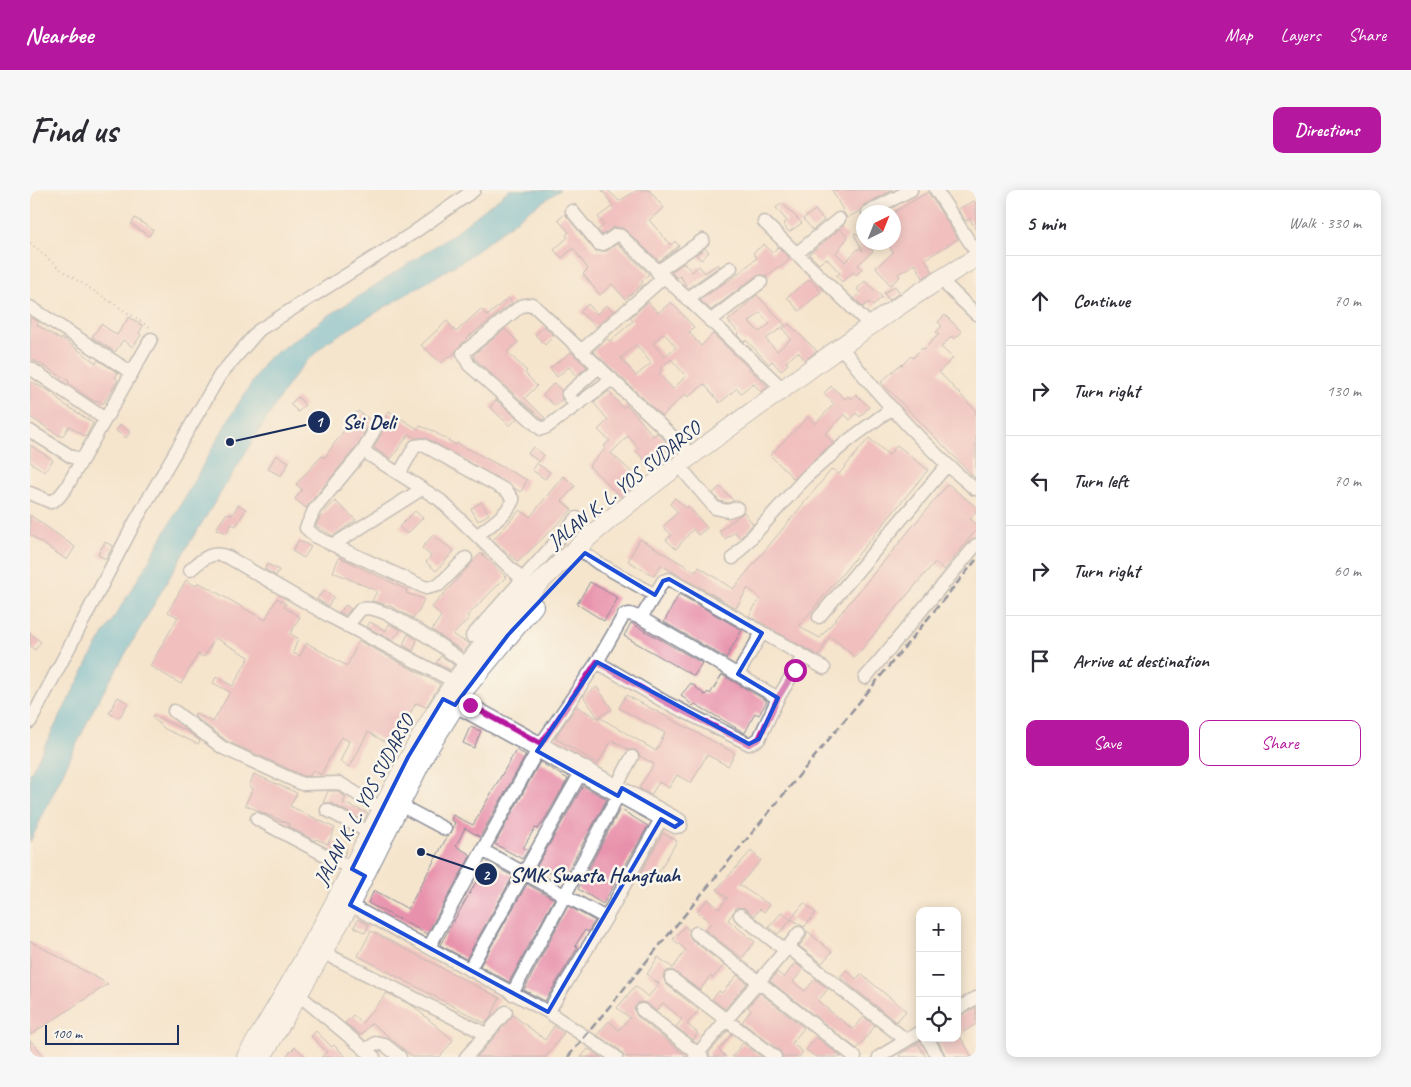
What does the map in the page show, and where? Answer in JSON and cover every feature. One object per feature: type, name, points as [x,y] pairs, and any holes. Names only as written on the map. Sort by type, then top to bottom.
[{"type":"highway","name":"JALAN K. L. YOS SUDARSO","points":[[246,1057],[358,873],[376,836],[400,804],[452,696],[464,663],[503,622],[527,585],[581,550],[686,474],[845,351],[870,326],[976,258]]},
{"type":"highway","name":"JALAN K. L. YOS SUDARSO","points":[[376,836],[382,809],[408,757],[452,696],[514,629],[581,550],[692,455],[783,389],[948,287],[976,272]]},
{"type":"highway","name":"JALAN K. L. YOS SUDARSO","points":[[268,1054],[350,905],[358,873]]},
{"type":"street","points":[[30,722],[136,520],[220,375],[259,330],[413,233],[474,190]]},
{"type":"street","points":[[882,205],[911,190]]},
{"type":"street","points":[[936,190],[976,252]]},
{"type":"street","points":[[572,211],[599,244],[603,244],[618,234],[686,300],[783,389]]},
{"type":"street","points":[[796,254],[839,219]]},
{"type":"street","points":[[764,222],[870,326]]},
{"type":"street","points":[[581,351],[660,274],[703,240]]},
{"type":"street","points":[[686,300],[731,268]]},
{"type":"street","points":[[710,321],[761,282]]},
{"type":"street","points":[[948,287],[976,314]]},
{"type":"street","points":[[612,379],[547,427],[539,428],[505,394],[469,365],[463,353],[521,306],[528,303],[535,306],[581,351],[612,379],[692,455]]},
{"type":"street","points":[[30,308],[132,373]]},
{"type":"street","points":[[30,493],[51,502],[58,498],[82,460],[151,339]]},
{"type":"street","points":[[845,351],[891,409],[947,465],[975,489]]},
{"type":"street","points":[[575,405],[568,394],[599,367]]},
{"type":"street","points":[[30,368],[105,419]]},
{"type":"street","points":[[732,558],[807,476],[849,440],[891,409]]},
{"type":"street","points":[[376,427],[363,450],[314,510],[306,524],[307,530],[316,537],[333,545],[420,585],[432,588],[439,585],[466,558]]},
{"type":"street","points":[[30,431],[72,457],[82,460]]},
{"type":"street","points":[[399,474],[415,446],[423,445],[507,492],[514,500],[512,505],[503,515],[478,535]]},
{"type":"street","points":[[363,450],[440,500],[478,535],[527,585]]},
{"type":"street","points":[[819,617],[947,465]]},
{"type":"street","points":[[686,474],[715,508],[728,510],[737,508]]},
{"type":"street","points":[[333,545],[422,489]]},
{"type":"street","points":[[472,636],[527,585],[577,518]]},
{"type":"street","points":[[865,678],[976,545]]},
{"type":"street","points":[[581,550],[655,594]]},
{"type":"street","points":[[190,570],[205,557],[220,554],[348,626],[452,696],[539,748],[682,822],[678,828],[660,820],[619,790]]},
{"type":"street","points":[[642,618],[663,581],[669,579],[824,668]]},
{"type":"street","points":[[348,626],[361,609],[370,608],[413,628],[464,663]]},
{"type":"street","points":[[429,947],[484,851],[539,748],[597,662],[624,615],[630,614],[642,618],[778,698]]},
{"type":"street","points":[[738,674],[762,633]]},
{"type":"street","points":[[597,662],[665,702],[749,744],[759,739],[778,698],[803,657]]},
{"type":"street","points":[[174,711],[222,748],[302,784],[339,783],[382,809]]},
{"type":"street","points":[[512,994],[619,790],[632,758]]},
{"type":"street","points":[[469,970],[582,771]]},
{"type":"street","points":[[400,804],[445,829]]},
{"type":"street","points":[[327,810],[376,836]]},
{"type":"street","points":[[257,819],[358,873]]},
{"type":"street","points":[[548,1012],[606,918],[660,820]]},
{"type":"street","points":[[484,851],[606,918]]},
{"type":"street","points":[[350,905],[548,1012],[601,1053],[616,1057]]},
{"type":"street","points":[[740,915],[906,1040]]},
{"type":"street","points":[[696,933],[856,1057]]},
{"type":"street","points":[[642,1010],[698,1056],[800,933]]},
{"type":"street","points":[[324,953],[486,1034]]},
{"type":"street","points":[[671,978],[775,1057]]},
{"type":"street","points":[[299,995],[370,1053],[376,1044],[385,1045],[400,1057]]},
{"type":"street","points":[[961,1007],[976,998]]},
{"type":"street","points":[[466,1057],[506,1012]]},
{"type":"street","points":[[879,1057],[916,1034]]},
{"type":"street","points":[[929,1042],[938,1057]]},
{"type":"path","points":[[30,243],[60,269],[152,329],[151,339]]},
{"type":"highlighted area","points":[[585,553],[655,595],[663,581],[669,579],[762,633],[738,674],[778,698],[759,739],[749,744],[597,662],[537,751],[618,796],[622,788],[682,822],[675,827],[661,819],[548,1012],[350,905],[365,876],[352,869],[408,757],[443,699],[455,705],[508,635]]},
{"type":"water","points":[[509,190],[560,190],[524,214],[467,258],[327,342],[306,362],[289,383],[187,547],[93,710],[30,842],[30,774],[96,647],[147,564],[230,417],[267,359],[328,316],[451,236]]},
{"type":"building","points":[[602,190],[608,190],[619,201],[638,190],[649,190],[664,208],[649,220],[671,245],[675,241],[679,246],[659,261],[623,228],[614,227],[602,235],[598,230],[604,225],[598,217],[613,206]]},
{"type":"building","points":[[832,190],[893,190],[864,205],[856,205],[856,213],[847,218]]},
{"type":"building","points":[[928,192],[958,239],[925,259],[933,272],[923,278],[915,264],[898,274],[900,277],[890,285],[876,267],[893,253],[891,250],[901,250],[901,208]]},
{"type":"building","points":[[974,201],[976,204],[976,230],[970,219],[966,221],[958,209]]},
{"type":"building","points":[[782,203],[802,223],[789,232],[783,224],[787,221],[776,208]]},
{"type":"building","points":[[815,210],[824,220],[813,230],[803,219]]},
{"type":"building","points":[[565,214],[595,251],[607,251],[617,244],[649,274],[642,281],[642,285],[625,299],[612,284],[600,295],[583,274],[588,269],[573,248],[562,258],[554,250],[568,237],[566,235],[569,232],[558,220]]},
{"type":"building","points":[[135,218],[153,230],[149,236],[131,224]]},
{"type":"building","points":[[840,229],[848,237],[836,253],[845,262],[857,250],[873,251],[858,265],[862,269],[856,275],[853,272],[842,282],[836,276],[840,273],[826,258],[819,264],[809,254]]},
{"type":"building","points":[[764,244],[772,253],[778,247],[790,259],[780,268],[778,266],[769,275],[756,276],[711,310],[700,300],[757,258],[753,253]]},
{"type":"building","points":[[705,248],[709,252],[701,260],[696,255]]},
{"type":"building","points":[[684,263],[692,272],[699,266],[705,273],[718,264],[720,266],[688,288],[680,276],[677,278],[671,272]]},
{"type":"building","points":[[810,279],[821,292],[799,311],[787,297]]},
{"type":"building","points":[[865,281],[882,297],[873,306],[869,302],[863,307],[854,298],[860,293],[857,289]]},
{"type":"building","points":[[895,286],[900,293],[889,300],[884,293]]},
{"type":"building","points":[[757,295],[785,325],[766,339],[777,351],[791,339],[783,329],[789,324],[817,351],[805,360],[798,352],[786,362],[788,364],[781,371],[772,361],[769,364],[746,340],[745,342],[737,335],[739,333],[728,321]],"holes":[[[760,313],[770,324],[759,332],[749,322]]]},
{"type":"building","points":[[508,298],[512,303],[467,338],[450,358],[448,356],[441,363],[421,345],[447,321],[456,332],[481,309],[487,316]]},
{"type":"building","points":[[648,302],[658,313],[671,302],[694,327],[689,332],[701,346],[713,334],[768,387],[761,392],[753,383],[741,393],[737,388],[720,403],[704,384],[688,397],[685,394],[662,416],[593,351],[607,339],[610,341],[633,321],[630,318]],"holes":[[[664,333],[676,347],[664,357],[653,343]],[[636,345],[651,363],[636,376],[621,358]],[[671,359],[686,376],[673,389],[659,374],[662,371],[660,369]]]},
{"type":"building","points":[[588,304],[597,314],[606,305],[613,311],[596,327],[580,312]]},
{"type":"building","points":[[945,315],[962,332],[954,339],[952,336],[941,347],[953,358],[939,372],[976,411],[976,479],[881,382],[911,356],[913,358],[922,348],[924,349],[939,334],[936,332],[942,326],[938,322]]},
{"type":"building","points":[[30,317],[39,322],[37,325],[61,340],[62,338],[96,363],[98,360],[118,373],[115,378],[118,380],[103,404],[97,400],[95,402],[68,383],[69,381],[30,358]]},
{"type":"building","points":[[129,317],[143,326],[139,333],[141,335],[133,347],[123,340],[115,352],[92,337],[101,324],[117,335]]},
{"type":"building","points":[[544,326],[554,336],[545,345],[535,335]]},
{"type":"building","points":[[505,329],[518,342],[507,352],[527,371],[525,373],[537,386],[525,398],[545,418],[543,420],[476,360],[473,355]]},
{"type":"building","points":[[571,352],[587,367],[576,376],[569,367],[557,377],[550,368]]},
{"type":"building","points":[[30,381],[49,391],[58,400],[93,423],[86,437],[69,426],[62,437],[30,417]]},
{"type":"building","points":[[554,383],[561,390],[562,400],[555,406],[543,395]]},
{"type":"building","points":[[831,386],[845,399],[848,396],[851,399],[856,394],[869,407],[860,417],[856,413],[850,420],[844,414],[825,434],[833,442],[794,479],[770,455],[808,417],[815,424],[834,404],[824,393]]},
{"type":"building","points":[[609,391],[623,408],[626,405],[637,416],[653,436],[657,433],[671,446],[649,465],[636,451],[639,449],[628,436],[611,453],[636,476],[631,482],[635,486],[621,497],[589,466],[610,441],[598,430],[608,420],[594,403]]},
{"type":"building","points":[[298,397],[305,405],[298,412],[290,404]]},
{"type":"building","points":[[496,400],[517,418],[510,426],[490,407]]},
{"type":"building","points":[[358,411],[371,421],[357,446],[306,508],[295,499],[302,489],[296,484],[322,456],[324,458]]},
{"type":"building","points":[[389,411],[418,429],[420,426],[431,430],[456,445],[457,443],[527,480],[521,492],[426,438],[415,438],[409,434],[391,459],[374,448],[383,430],[382,422]]},
{"type":"building","points":[[120,425],[130,432],[126,438],[116,431]]},
{"type":"building","points":[[869,438],[889,455],[897,445],[928,470],[800,625],[803,629],[820,638],[948,484],[976,507],[976,512],[970,519],[976,524],[976,530],[944,570],[935,562],[855,657],[830,636],[819,656],[749,616],[760,598],[748,588],[736,608],[661,565],[654,576],[628,561],[640,539],[696,572],[699,567],[733,589],[832,469],[839,474]]},
{"type":"building","points":[[30,445],[53,460],[45,472],[30,462]]},
{"type":"building","points":[[533,447],[544,455],[539,462],[528,453]]},
{"type":"building","points":[[276,455],[289,462],[281,476],[268,469]]},
{"type":"building","points":[[536,463],[550,472],[545,479],[532,470]]},
{"type":"building","points":[[563,476],[575,486],[562,501],[572,510],[518,562],[493,540],[520,510],[530,517]]},
{"type":"building","points":[[720,487],[734,501],[728,503],[719,501],[713,493]]},
{"type":"building","points":[[675,498],[686,508],[688,506],[707,528],[698,535],[693,529],[676,549],[666,540],[672,535],[663,527],[678,512],[670,504]]},
{"type":"building","points":[[335,501],[356,520],[333,536],[316,526],[320,517]]},
{"type":"building","points":[[481,502],[489,514],[478,521],[471,509]]},
{"type":"building","points":[[238,505],[246,509],[236,526],[231,524],[227,533],[216,529],[227,513],[232,515]]},
{"type":"building","points":[[415,511],[423,518],[407,534],[399,527]]},
{"type":"building","points":[[744,512],[753,524],[740,538],[735,532],[725,539],[719,531]]},
{"type":"building","points":[[30,515],[75,547],[67,560],[30,535]]},
{"type":"building","points":[[433,535],[454,551],[436,571],[426,562],[431,556],[422,548]]},
{"type":"building","points":[[299,540],[311,547],[304,558],[292,551]]},
{"type":"building","points":[[105,542],[113,546],[106,559],[98,555]]},
{"type":"building","points":[[481,553],[506,577],[467,616],[469,618],[453,635],[470,644],[464,652],[432,630],[441,616],[432,607]]},
{"type":"building","points":[[339,557],[407,590],[406,593],[424,599],[419,611],[413,618],[388,605],[372,601],[377,591],[333,572]]},
{"type":"building","points":[[267,564],[279,570],[276,576],[265,569]]},
{"type":"building","points":[[186,580],[196,586],[198,582],[265,620],[277,598],[286,604],[284,607],[300,617],[290,634],[298,638],[293,653],[300,656],[307,643],[347,666],[359,641],[440,685],[426,707],[416,703],[392,746],[368,732],[350,767],[340,762],[349,741],[341,737],[321,775],[313,770],[310,776],[304,776],[227,741],[194,716],[195,713],[213,722],[230,692],[213,683],[216,677],[233,686],[249,657],[215,638],[204,657],[198,654],[181,684],[150,666],[178,617],[168,612]]},
{"type":"building","points":[[590,582],[618,598],[604,621],[577,604]]},
{"type":"building","points":[[324,590],[334,597],[328,606],[317,599]]},
{"type":"building","points":[[679,594],[742,630],[726,658],[664,622]]},
{"type":"building","points":[[346,605],[351,609],[345,615],[339,612]]},
{"type":"building","points":[[370,622],[386,631],[389,624],[401,630],[392,640],[367,627]]},
{"type":"building","points":[[631,623],[702,663],[694,676],[624,636]]},
{"type":"building","points":[[30,633],[41,642],[35,650],[30,646]]},
{"type":"building","points":[[408,634],[417,640],[413,651],[403,645]]},
{"type":"building","points":[[441,656],[454,665],[450,670],[436,663]]},
{"type":"building","points":[[722,675],[767,701],[759,715],[755,713],[745,733],[695,704],[693,706],[681,695],[691,683],[705,695],[708,692],[710,694]]},
{"type":"building","points":[[597,687],[612,709],[599,717],[656,751],[665,733],[619,708],[626,695],[735,753],[728,766],[707,755],[691,783],[677,775],[669,788],[659,782],[651,795],[639,788],[654,764],[640,756],[636,750],[629,750],[612,740],[598,764],[555,738],[576,706],[599,719],[583,696]]},
{"type":"building","points":[[118,697],[128,703],[119,718],[109,713]]},
{"type":"building","points":[[153,715],[187,731],[200,741],[198,744],[165,729],[152,717]]},
{"type":"building","points":[[470,727],[481,731],[474,748],[463,743]]},
{"type":"building","points":[[516,750],[526,755],[480,837],[465,828],[456,846],[471,855],[427,934],[368,903],[374,890],[408,909],[447,837],[452,832],[455,822],[451,820],[453,815],[473,825]]},
{"type":"building","points":[[540,762],[568,779],[546,817],[538,829],[535,828],[523,848],[528,850],[522,859],[495,844]]},
{"type":"building","points":[[254,774],[297,793],[290,806],[335,828],[328,844],[316,839],[315,841],[288,826],[289,824],[245,805],[253,788],[249,786]]},
{"type":"building","points":[[583,786],[607,799],[563,880],[537,866]]},
{"type":"building","points":[[328,791],[337,791],[346,797],[343,803],[368,813],[364,821],[331,803],[323,803]]},
{"type":"building","points":[[620,809],[648,826],[603,904],[578,889]]},
{"type":"building","points":[[663,833],[677,841],[652,884],[639,876]]},
{"type":"building","points":[[333,842],[347,849],[344,856],[330,848]]},
{"type":"building","points":[[751,851],[761,860],[739,885],[770,905],[764,912],[760,909],[754,916],[745,908],[737,907],[728,920],[755,942],[742,958],[705,930],[711,923],[697,911],[708,899],[719,909],[727,898],[717,889]]},
{"type":"building","points":[[487,863],[513,876],[466,959],[440,945]]},
{"type":"building","points":[[527,884],[554,899],[509,982],[480,966]]},
{"type":"building","points":[[804,903],[816,913],[804,927],[791,919]]},
{"type":"building","points":[[568,906],[595,921],[588,932],[585,930],[575,946],[578,947],[545,1001],[524,990]]},
{"type":"building","points":[[782,912],[791,920],[778,934],[769,927]]},
{"type":"building","points":[[358,919],[369,925],[365,933],[354,927]]},
{"type":"building","points":[[685,926],[689,930],[691,939],[724,965],[713,978],[710,976],[700,990],[672,970],[667,971],[663,976],[666,984],[699,1010],[687,1024],[698,1033],[693,1040],[676,1027],[682,1019],[663,1003],[656,1011],[647,1003],[639,1002],[634,1008],[637,1016],[687,1057],[624,1057],[620,1050],[597,1035],[609,1021],[619,1030],[630,1018],[617,1008],[635,986],[648,997],[659,984],[647,974],[658,957],[673,968],[686,950],[673,939]]},
{"type":"building","points":[[371,931],[500,998],[490,1018],[485,1023],[358,956]]},
{"type":"building","points":[[807,931],[832,952],[822,963],[799,946],[806,938]]},
{"type":"building","points":[[30,941],[108,984],[30,1035]]},
{"type":"building","points":[[795,963],[803,969],[793,982],[805,991],[815,979],[828,989],[818,1001],[836,1016],[853,1029],[864,1017],[875,1026],[857,1049],[770,981],[777,972],[784,978]]},
{"type":"building","points":[[846,970],[856,979],[861,974],[906,1011],[896,1022],[840,977]]},
{"type":"building","points":[[737,975],[747,983],[725,1009],[712,999],[719,991],[722,993]]},
{"type":"building","points":[[387,993],[413,1006],[453,1040],[440,1057],[413,1057],[372,1023],[361,1035],[345,1023],[353,1015],[362,1023]]},
{"type":"building","points":[[760,993],[804,1028],[792,1043],[803,1052],[799,1057],[783,1057],[780,1051],[742,1022],[751,1010],[748,1007]]},
{"type":"building","points":[[976,1007],[976,1024],[961,1033],[961,1015]]},
{"type":"building","points":[[513,1015],[545,1040],[554,1026],[564,1033],[546,1057],[477,1057]]},
{"type":"building","points":[[316,1031],[332,1047],[334,1045],[346,1057],[321,1057],[327,1052],[311,1036]]},
{"type":"building","points":[[728,1031],[732,1034],[719,1050],[726,1057],[710,1057],[709,1053]]},
{"type":"building","points":[[816,1037],[842,1057],[816,1057],[806,1050]]},
{"type":"building","points":[[961,1038],[972,1057],[946,1057],[939,1042],[961,1042]]},
{"type":"building","points":[[30,1040],[45,1057],[30,1057]]},
{"type":"building","points":[[743,1043],[762,1057],[732,1057]]},
{"type":"building","points":[[918,1043],[926,1057],[900,1057],[899,1055]]},
{"type":"building","points":[[295,1047],[306,1057],[285,1057]]},
{"type":"building","points":[[588,1049],[601,1057],[581,1057]]},
{"type":"railway","points":[[568,1057],[976,560]]},
{"type":"place","name":"Sei Deli","points":[[230,442]]},
{"type":"place","name":"SMK Swasta Hangtuah","points":[[421,852]]},
{"type":"route","points":[[470,705],[541,744],[597,662],[665,702],[749,744],[754,744],[759,739],[778,698],[795,670]]}]
